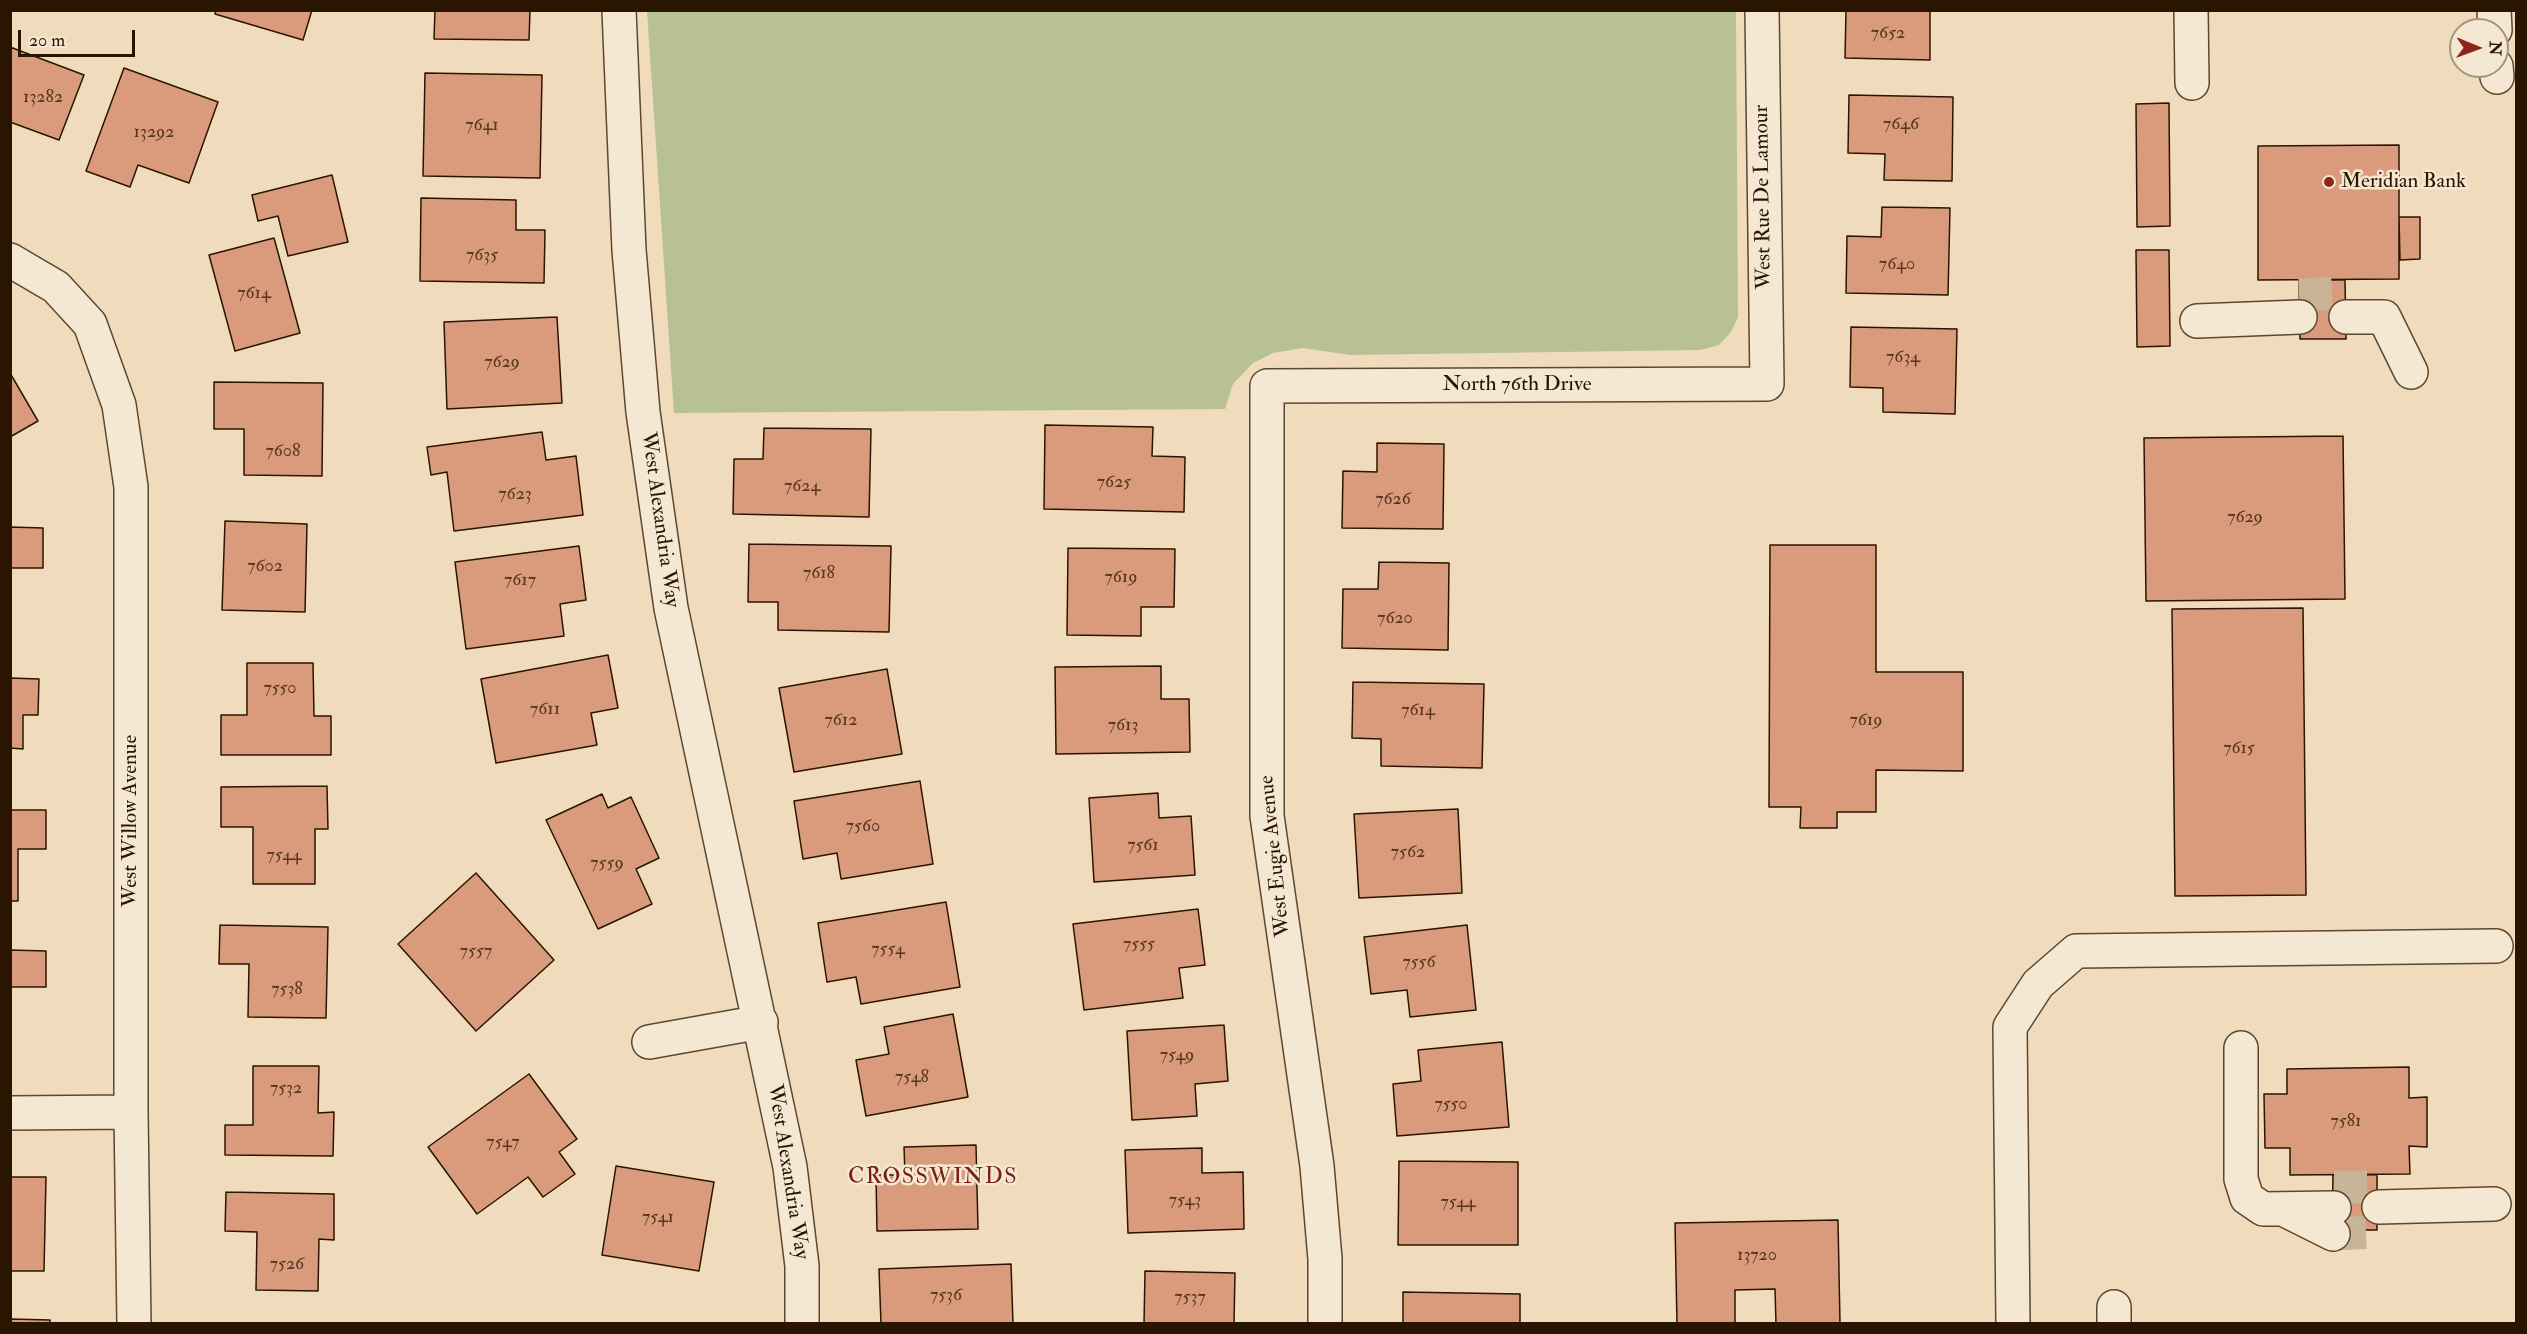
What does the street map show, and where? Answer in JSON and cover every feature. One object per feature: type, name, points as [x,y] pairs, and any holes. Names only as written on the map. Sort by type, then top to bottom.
[{"type":"street","name":"West Alexandria Way","points":[[619,10],[629,250],[643,412],[671,608],[761,1022],[790,1167],[802,1266],[802,1323]]},
{"type":"street","name":"West Rue De Lamour","points":[[1762,10],[1767,384]]},
{"type":"street","points":[[2190,10],[2192,83]]},
{"type":"street","name":"West Willow Avenue","points":[[10,260],[56,287],[90,324],[119,405],[131,487],[131,1112],[134,1323]]},
{"type":"street","points":[[2345,305],[2384,317],[2411,372]]},
{"type":"street","points":[[2197,321],[2290,310]]},
{"type":"street","name":"North 76th Drive","points":[[1267,386],[1767,384]]},
{"type":"street","name":"West Eugie Avenue","points":[[1267,386],[1268,816],[1317,1166],[1325,1259],[1325,1323]]},
{"type":"street","points":[[2013,1323],[2010,1027],[2038,984],[2076,951],[2496,946]]},
{"type":"street","points":[[649,1042],[761,1022]]},
{"type":"street","points":[[2241,1048],[2241,1179],[2247,1198],[2263,1209],[2334,1210],[2283,1209]]},
{"type":"street","points":[[10,1113],[131,1112]]},
{"type":"street","points":[[2379,1208],[2494,1204]]},
{"type":"green space","points":[[647,11],[1736,11],[1738,317],[1731,332],[1719,345],[1700,350],[1350,355],[1303,348],[1273,353],[1253,363],[1233,384],[1225,409],[674,413]]},
{"type":"building","points":[[216,10],[312,10],[303,40],[215,14]]},
{"type":"building","points":[[435,10],[530,10],[529,40],[434,39]]},
{"type":"building","points":[[1846,10],[1930,10],[1930,60],[1845,58]]},
{"type":"building","points":[[10,47],[84,75],[59,140],[10,122]]},
{"type":"building","points":[[124,68],[218,102],[189,183],[138,165],[130,187],[86,171]]},
{"type":"building","points":[[425,73],[542,75],[540,178],[423,176]]},
{"type":"building","points":[[1849,95],[1953,97],[1952,181],[1884,180],[1885,154],[1848,153]]},
{"type":"building","points":[[2169,103],[2170,226],[2137,227],[2136,104]]},
{"type":"building","name":"Meridian Bank","points":[[2399,145],[2399,279],[2258,280],[2258,146]]},
{"type":"building","points":[[332,175],[348,242],[288,256],[278,216],[258,221],[252,195]]},
{"type":"building","points":[[421,198],[516,200],[516,230],[545,230],[544,283],[420,281]]},
{"type":"building","points":[[1882,207],[1950,208],[1948,295],[1846,293],[1847,236],[1881,237]]},
{"type":"building","points":[[2399,217],[2420,217],[2420,259],[2400,260]]},
{"type":"building","points":[[274,238],[300,333],[235,351],[209,255]]},
{"type":"building","points":[[2136,250],[2169,250],[2170,346],[2137,347]]},
{"type":"building","points":[[2299,280],[2345,280],[2346,339],[2300,339]]},
{"type":"building","points":[[557,317],[562,403],[447,409],[444,322]]},
{"type":"building","points":[[1851,327],[1957,329],[1955,414],[1883,412],[1883,388],[1850,387]]},
{"type":"building","points":[[10,373],[38,421],[10,437]]},
{"type":"building","points":[[214,382],[323,383],[322,476],[244,475],[244,429],[214,429]]},
{"type":"building","points":[[1045,425],[1153,427],[1152,456],[1185,457],[1184,512],[1044,509]]},
{"type":"building","points":[[764,428],[871,429],[869,517],[733,514],[734,459],[763,459]]},
{"type":"building","points":[[542,432],[546,460],[576,456],[583,515],[454,531],[447,472],[431,475],[427,447]]},
{"type":"building","points":[[2343,436],[2345,599],[2146,601],[2144,438]]},
{"type":"building","points":[[1377,443],[1444,444],[1443,529],[1342,528],[1343,471],[1377,472]]},
{"type":"building","points":[[225,521],[307,524],[305,612],[222,610]]},
{"type":"building","points":[[10,527],[43,528],[43,568],[10,568]]},
{"type":"building","points":[[749,544],[891,546],[889,632],[778,630],[778,602],[748,602]]},
{"type":"building","points":[[1770,545],[1876,545],[1876,672],[1963,672],[1963,771],[1876,770],[1876,812],[1837,812],[1837,828],[1800,828],[1801,807],[1769,807]]},
{"type":"building","points":[[579,546],[586,600],[560,604],[564,636],[466,649],[455,562]]},
{"type":"building","points":[[1068,548],[1175,549],[1174,607],[1141,607],[1141,636],[1067,635]]},
{"type":"building","points":[[1379,562],[1449,563],[1448,650],[1342,648],[1343,589],[1378,589]]},
{"type":"building","points":[[2303,608],[2306,895],[2175,896],[2172,609]]},
{"type":"building","points":[[608,655],[618,708],[591,713],[597,745],[496,763],[481,679]]},
{"type":"building","points":[[247,663],[313,663],[314,716],[331,716],[331,755],[221,755],[221,715],[247,715]]},
{"type":"building","points":[[1161,666],[1161,699],[1189,699],[1190,752],[1056,754],[1055,667]]},
{"type":"building","points":[[887,669],[902,754],[794,772],[779,688]]},
{"type":"building","points":[[10,678],[39,679],[38,715],[23,715],[23,749],[10,748]]},
{"type":"building","points":[[1353,682],[1484,684],[1482,768],[1381,766],[1381,739],[1352,738]]},
{"type":"building","points":[[920,781],[933,864],[841,879],[837,853],[803,859],[794,801]]},
{"type":"building","points":[[327,786],[328,829],[315,829],[315,884],[253,884],[253,827],[221,827],[221,787]]},
{"type":"building","points":[[1158,793],[1159,818],[1191,816],[1195,875],[1094,882],[1089,798]]},
{"type":"building","points":[[602,794],[608,808],[631,797],[659,858],[636,869],[652,904],[598,929],[546,820]]},
{"type":"building","points":[[1458,809],[1462,893],[1359,898],[1354,814]]},
{"type":"building","points":[[10,810],[46,810],[46,849],[18,849],[18,901],[10,901]]},
{"type":"building","points":[[476,873],[554,960],[476,1031],[398,944]]},
{"type":"building","points":[[946,902],[960,987],[861,1004],[856,977],[827,982],[818,923]]},
{"type":"building","points":[[1198,909],[1205,965],[1179,968],[1183,998],[1084,1010],[1073,924]]},
{"type":"building","points":[[220,925],[328,927],[326,1018],[248,1017],[249,964],[219,964]]},
{"type":"building","points":[[1467,925],[1476,1010],[1410,1017],[1407,990],[1371,994],[1364,937]]},
{"type":"building","points":[[10,950],[46,951],[46,987],[11,987],[10,1039]]},
{"type":"building","points":[[953,1014],[968,1097],[866,1116],[856,1060],[889,1054],[884,1027]]},
{"type":"building","points":[[1224,1025],[1228,1081],[1195,1084],[1197,1116],[1132,1120],[1127,1031]]},
{"type":"building","points":[[1502,1042],[1509,1127],[1397,1136],[1393,1084],[1421,1081],[1418,1050]]},
{"type":"building","points":[[253,1066],[319,1066],[318,1113],[334,1112],[333,1156],[225,1155],[225,1125],[253,1125]]},
{"type":"building","points":[[2409,1067],[2409,1098],[2427,1097],[2427,1147],[2409,1146],[2410,1174],[2290,1175],[2290,1148],[2265,1148],[2264,1094],[2287,1094],[2287,1069]]},
{"type":"building","points":[[529,1074],[577,1139],[559,1152],[575,1174],[543,1197],[528,1177],[477,1214],[428,1147]]},
{"type":"building","points":[[976,1145],[978,1229],[877,1231],[876,1175],[905,1175],[904,1147]]},
{"type":"building","points":[[1202,1148],[1202,1173],[1243,1172],[1244,1229],[1128,1233],[1125,1150]]},
{"type":"building","points":[[1399,1161],[1518,1162],[1518,1245],[1398,1245]]},
{"type":"building","points":[[616,1166],[714,1182],[699,1271],[602,1255]]},
{"type":"building","points":[[2333,1175],[2377,1175],[2377,1230],[2332,1230]]},
{"type":"building","points":[[10,1177],[46,1177],[44,1271],[10,1271]]},
{"type":"building","points":[[226,1192],[334,1194],[334,1240],[319,1239],[318,1291],[256,1290],[257,1232],[225,1231]]},
{"type":"building","points":[[1838,1220],[1840,1324],[1776,1324],[1775,1289],[1735,1290],[1735,1324],[1677,1324],[1675,1223]]},
{"type":"building","points":[[1011,1264],[1013,1324],[881,1324],[879,1269]]},
{"type":"building","points":[[1145,1271],[1235,1273],[1234,1324],[1144,1324]]},
{"type":"building","points":[[1403,1292],[1520,1294],[1520,1324],[1403,1324]]},
{"type":"building","points":[[10,1319],[50,1320],[50,1324],[10,1324]]},
{"type":"tunnel","points":[[2299,295],[2345,293]]},
{"type":"tunnel","points":[[2334,1187],[2379,1187]]},
{"type":"tunnel","points":[[2333,1234],[2379,1232]]},
{"type":"place","name":"Meridian Bank","points":[[2329,182]]},
{"type":"district","name":"CROSSWINDS","points":[[933,1178]]}]
